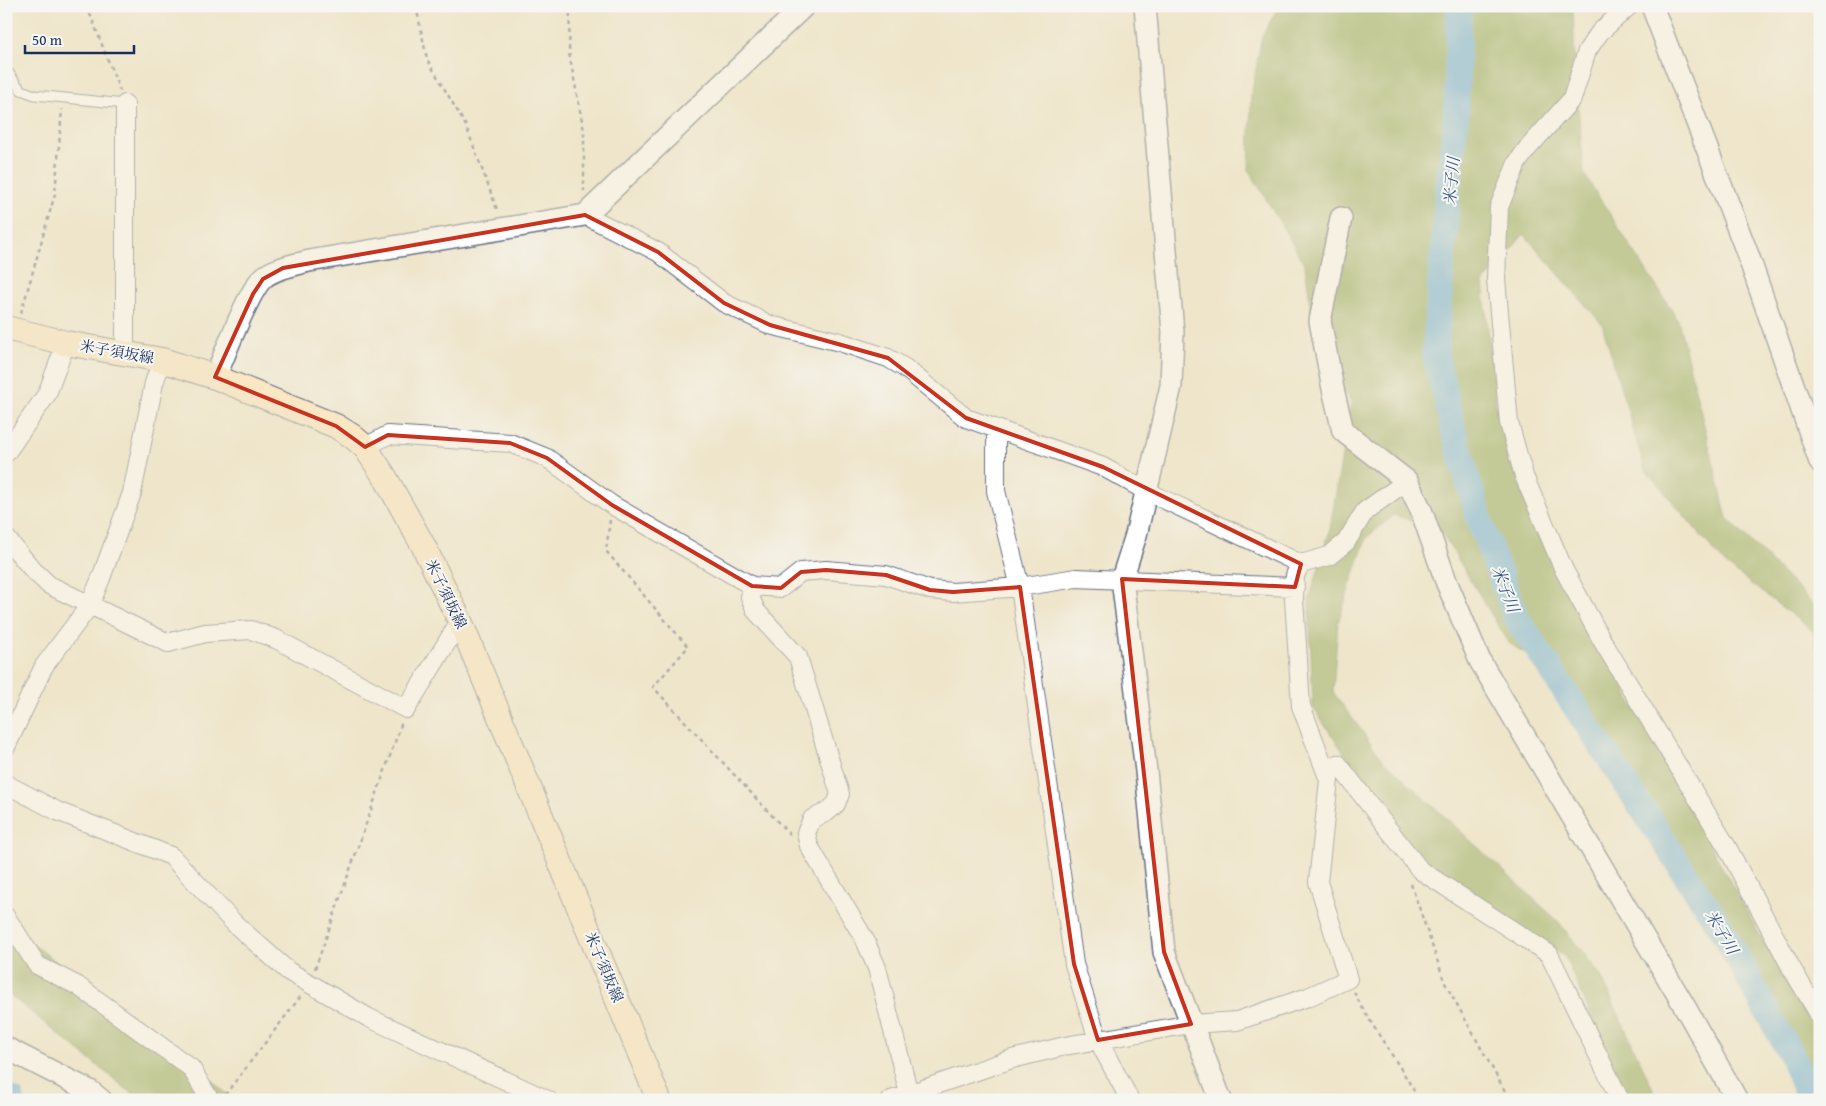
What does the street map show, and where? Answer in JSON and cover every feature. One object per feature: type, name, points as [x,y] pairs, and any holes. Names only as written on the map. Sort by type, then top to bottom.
[{"type":"main road","name":"米子須坂線","points":[[11,330],[66,344],[162,360],[215,378],[336,426],[365,447],[385,477],[424,547],[460,621],[659,1100]]},
{"type":"street","points":[[585,215],[804,6]]},
{"type":"street","points":[[1145,6],[1173,332],[1171,386],[1136,535],[1122,579],[1146,771],[1164,952],[1221,1100]]},
{"type":"street","points":[[1630,6],[1600,32],[1587,51],[1572,99],[1526,149],[1517,163],[1499,207],[1496,279],[1509,423],[1524,476],[1564,570],[1603,642],[1726,847],[1792,969],[1820,1016]]},
{"type":"street","points":[[1652,6],[1748,255],[1820,462]]},
{"type":"street","points":[[125,353],[126,104]]},
{"type":"street","points":[[215,378],[252,294],[263,279],[283,268],[309,261],[435,241],[503,227],[585,215],[658,252],[724,303],[770,325],[840,342],[888,358],[905,368],[966,418],[1103,468],[1146,491],[1301,564],[1329,556],[1346,542],[1365,511],[1406,482]]},
{"type":"street","points":[[1341,218],[1320,321],[1333,389],[1344,431],[1406,482],[1421,510],[1446,581],[1480,661],[1686,1007],[1737,1100]]},
{"type":"street","points":[[6,453],[47,394],[66,344]]},
{"type":"street","points":[[6,747],[44,666],[90,605],[132,493],[154,383],[162,360]]},
{"type":"street","points":[[996,429],[996,490],[1020,587],[1074,964],[1098,1040],[1130,1100]]},
{"type":"street","points":[[365,447],[388,435],[510,443],[547,458],[612,504],[752,586],[781,588],[801,572],[826,570],[886,575],[930,590],[953,592],[1020,587],[1076,578],[1295,587]]},
{"type":"street","points":[[6,538],[33,570],[49,585],[168,643],[205,633],[251,630],[276,639],[406,709],[460,621]]},
{"type":"street","points":[[752,586],[750,597],[756,611],[798,657],[840,794],[832,808],[812,819],[806,833],[809,846],[865,940],[877,968],[898,1098],[1012,1059],[1098,1040],[1191,1024],[1237,1021],[1308,997],[1348,979],[1318,882],[1329,780],[1301,706],[1295,574],[1301,564]]},
{"type":"street","points":[[1325,769],[1338,764],[1420,870],[1549,954],[1620,1100]]},
{"type":"street","points":[[6,784],[57,811],[170,856],[235,924],[288,971],[369,1018],[548,1100]]},
{"type":"street","points":[[6,917],[37,965],[78,986],[191,1068],[210,1100]]},
{"type":"street","points":[[6,1048],[90,1091],[101,1100]]},
{"type":"lane","points":[[6,70],[21,90],[35,95],[126,104]]},
{"type":"path","points":[[87,6],[126,104]]},
{"type":"path","points":[[416,6],[426,60],[466,126],[503,227]]},
{"type":"path","points":[[570,6],[569,53],[584,131],[585,215]]},
{"type":"path","points":[[11,330],[56,194],[63,98]]},
{"type":"path","points":[[612,504],[606,551],[688,647],[653,687],[789,835],[806,833]]},
{"type":"path","points":[[221,1100],[310,984],[406,709]]},
{"type":"path","points":[[1409,855],[1411,886],[1445,983],[1510,1100]]},
{"type":"path","points":[[1348,979],[1364,1012],[1408,1078],[1419,1100]]},
{"type":"highlighted area","points":[[585,215],[658,252],[724,303],[770,325],[888,358],[966,418],[1103,467],[1301,564],[1295,587],[1122,579],[1164,952],[1191,1024],[1098,1040],[1074,964],[1020,587],[953,592],[930,590],[886,575],[826,570],[801,572],[781,588],[752,586],[612,505],[547,458],[510,443],[388,435],[365,447],[336,426],[215,377],[253,294],[263,279],[283,268]]},
{"type":"green space","points":[[1279,6],[1573,6],[1575,72],[1584,174],[1678,320],[1727,518],[1820,611],[1820,662],[1813,631],[1725,564],[1645,469],[1602,324],[1524,234],[1483,283],[1498,423],[1574,589],[1642,723],[1790,989],[1820,1038],[1820,1100],[1801,1060],[1577,687],[1509,643],[1440,530],[1394,515],[1366,538],[1338,622],[1333,692],[1383,760],[1559,922],[1601,976],[1658,1100],[1629,1100],[1565,957],[1419,862],[1313,708],[1309,601],[1330,529],[1351,401],[1316,344],[1305,265],[1249,170],[1251,97],[1262,36]]},
{"type":"green space","points":[[6,925],[184,1054],[233,1100],[140,1100],[6,992]]},
{"type":"waterway","name":"米子川","points":[[1459,6],[1456,117],[1447,198],[1435,353],[1454,432],[1481,525],[1516,617],[1719,925],[1793,1058],[1809,1100]]},
{"type":"waterway","points":[[6,1097],[12,1100]]}]
